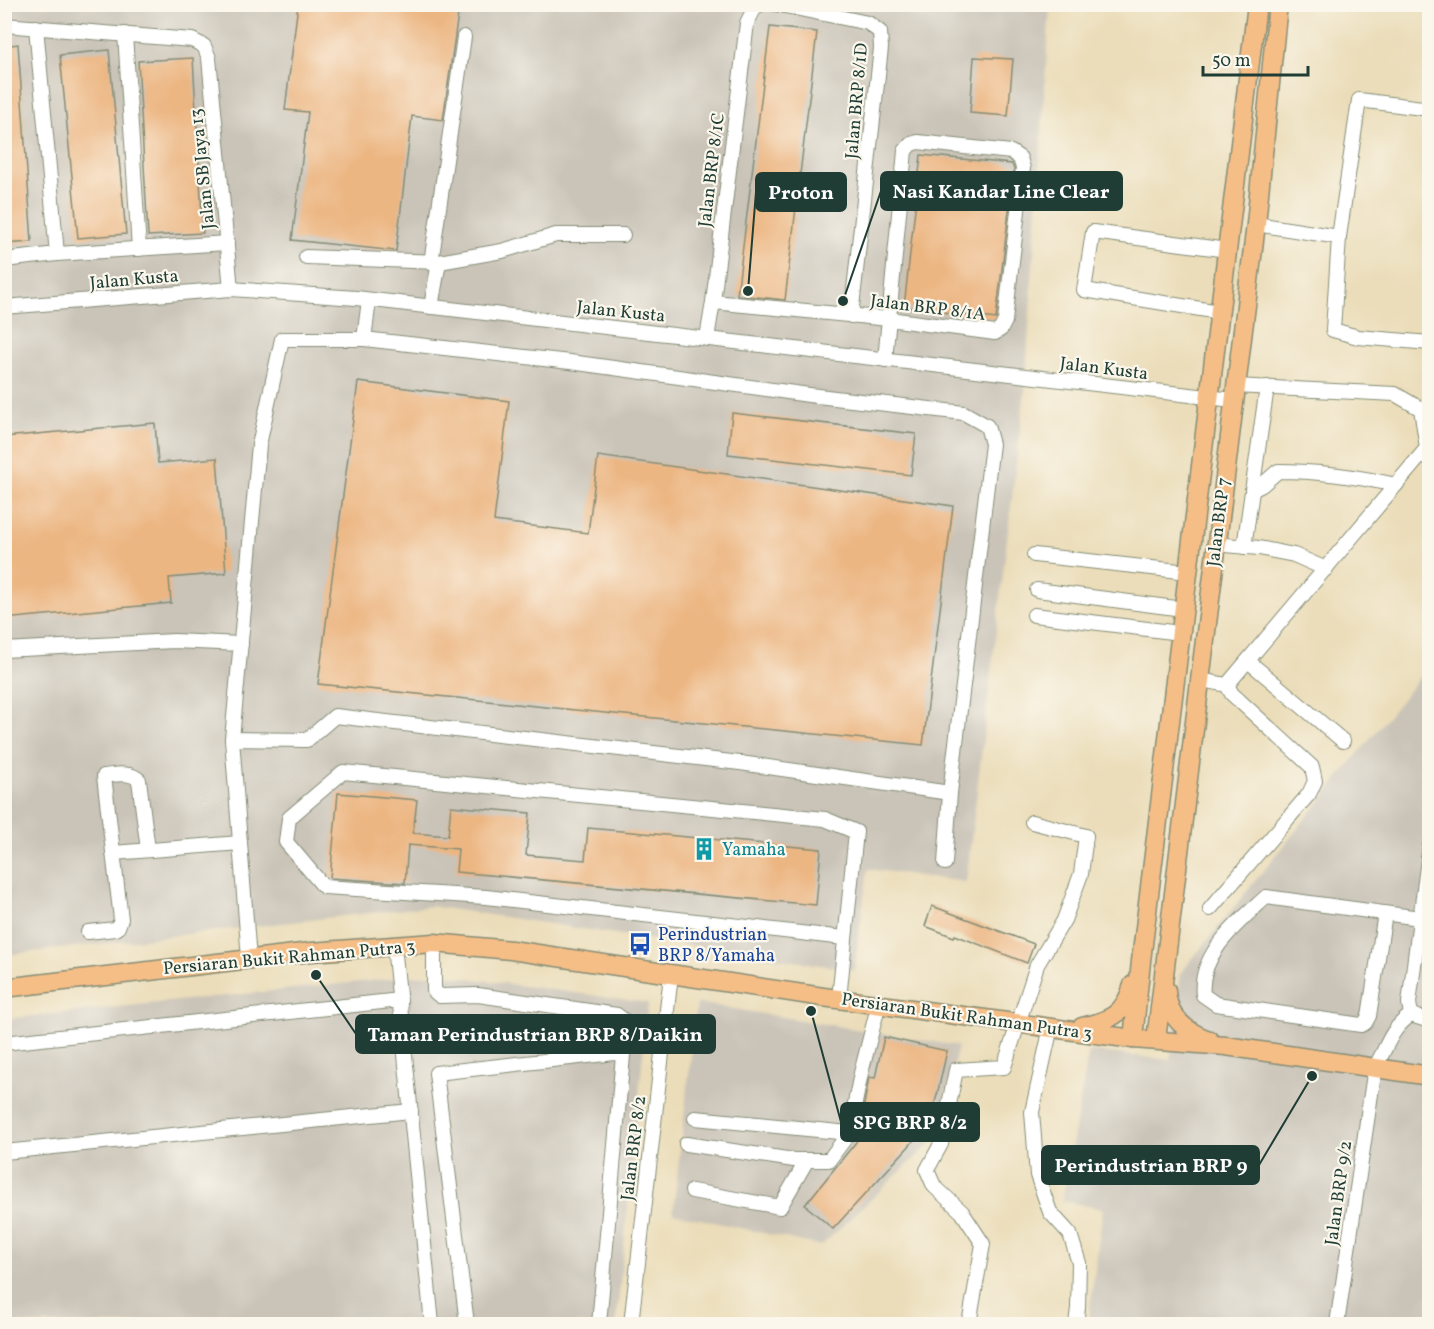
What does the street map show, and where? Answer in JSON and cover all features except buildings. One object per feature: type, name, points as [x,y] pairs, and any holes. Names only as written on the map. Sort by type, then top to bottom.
[{"type":"main road","name":"Jalan BRP 7","points":[[1156,1040],[1256,224],[1278,4]]},
{"type":"main road","name":"Jalan BRP 7","points":[[1133,1039],[1140,960],[1256,13]]},
{"type":"main road","name":"Persiaran Bukit Rahman Putra 3","points":[[4,988],[249,959],[394,945],[434,944],[511,950],[838,999],[1133,1039],[1226,1046],[1430,1076]]},
{"type":"main road","points":[[1165,955],[1166,997],[1169,1010],[1179,1023],[1198,1036],[1226,1046]]},
{"type":"main road","points":[[1072,1030],[1101,1023],[1118,1013],[1129,1000],[1140,960]]},
{"type":"street","name":"Jalan BRP 8/1D","points":[[775,4],[868,22],[880,32],[881,48],[851,316]]},
{"type":"street","name":"Jalan BRP 8/1C","points":[[707,338],[747,23],[758,6]]},
{"type":"street","points":[[4,25],[125,34],[139,249]]},
{"type":"street","points":[[36,27],[57,254]]},
{"type":"street","name":"Jalan SB Jaya 13","points":[[125,34],[192,40],[204,46],[209,58],[231,289]]},
{"type":"street","points":[[431,308],[464,37]]},
{"type":"street","points":[[1430,110],[1359,100],[1339,237],[1333,330],[1358,337],[1430,343]]},
{"type":"street","name":"Jalan BRP 8/1A","points":[[713,302],[995,333],[1001,329],[1005,321],[1023,168],[1020,158],[1011,152],[918,142],[911,144],[905,151],[889,320]]},
{"type":"street","points":[[1256,224],[1339,237]]},
{"type":"street","points":[[1220,312],[1084,290],[1093,232],[1227,250]]},
{"type":"street","points":[[306,257],[435,262],[502,251],[555,235],[623,235]]},
{"type":"street","points":[[4,260],[57,254],[227,243]]},
{"type":"street","name":"Jalan Kusta","points":[[4,307],[231,289],[369,300],[1209,398],[1266,387],[1395,394],[1421,409],[1427,448],[1396,485]]},
{"type":"street","points":[[364,339],[369,300]]},
{"type":"street","points":[[885,360],[889,320]]},
{"type":"street","points":[[249,959],[232,739],[259,445],[282,339],[364,339],[570,363],[809,395],[964,412],[987,426],[992,444],[950,793],[945,863]]},
{"type":"street","points":[[1244,547],[1266,387]]},
{"type":"street","points":[[1227,685],[1396,485],[1349,475],[1311,471],[1278,471],[1262,486],[1252,490]]},
{"type":"street","points":[[1215,544],[1294,555],[1326,569]]},
{"type":"street","points":[[1034,555],[1188,572]]},
{"type":"street","points":[[1037,590],[1183,609]]},
{"type":"street","points":[[1034,615],[1180,633]]},
{"type":"street","points":[[4,650],[174,641],[241,644]]},
{"type":"street","points":[[1248,661],[1343,741]]},
{"type":"street","points":[[1201,680],[1227,685]]},
{"type":"street","points":[[1210,909],[1308,794],[1315,781],[1312,766],[1232,694],[1227,685]]},
{"type":"street","points":[[232,739],[307,740],[335,716],[728,761],[950,793]]},
{"type":"street","points":[[838,999],[856,832],[825,819],[343,772],[289,818],[286,842],[324,887],[486,897],[844,938]]},
{"type":"street","points":[[88,932],[111,930],[118,927],[120,923],[104,776],[129,774],[139,780],[148,850]]},
{"type":"street","points":[[969,1324],[983,1244],[962,1212],[934,1186],[927,1170],[940,1144],[956,1070],[1004,1067],[1037,965],[1064,920],[1081,874],[1086,836],[1032,822]]},
{"type":"street","points":[[113,853],[240,843]]},
{"type":"street","points":[[1411,1015],[1408,1003],[1430,843]]},
{"type":"street","points":[[1385,913],[1369,1016],[1361,1025],[1216,1004],[1203,995],[1202,984],[1210,959],[1219,944],[1266,897],[1385,913],[1420,918]]},
{"type":"street","points":[[434,944],[434,991],[440,996],[478,995],[617,1015],[626,1022],[599,1324]]},
{"type":"street","points":[[394,945],[432,1324]]},
{"type":"street","name":"Jalan BRP 8/2","points":[[631,1324],[671,975]]},
{"type":"street","points":[[4,1043],[400,1000]]},
{"type":"street","points":[[686,1144],[794,1160],[829,1160],[849,1133],[879,1003]]},
{"type":"street","points":[[1375,1067],[1388,1045],[1392,1032],[1400,1022],[1411,1015],[1430,1021]]},
{"type":"street","points":[[1051,1027],[1032,1112],[1037,1175],[1050,1212],[1070,1234],[1078,1263],[1076,1324]]},
{"type":"street","points":[[467,1324],[436,1073],[624,1052]]},
{"type":"street","name":"Jalan BRP 9/2","points":[[1337,1324],[1375,1067]]},
{"type":"street","points":[[4,1152],[411,1111]]},
{"type":"street","points":[[695,1118],[849,1133]]},
{"type":"street","points":[[692,1191],[780,1207],[807,1160]]},
{"type":"shaded area","points":[[4,5],[1050,5],[1025,389],[966,882],[868,869],[854,970],[431,906],[5,955]]},
{"type":"shaded area","points":[[1429,666],[1429,1324],[1088,1324],[1103,1209],[1062,1201],[1089,1051],[1170,1060],[1181,973]]},
{"type":"shaded area","points":[[437,974],[648,1003],[616,1324],[5,1324],[4,1019]]},
{"type":"shaded area","points":[[697,1003],[958,1046],[935,1139],[821,1246],[673,1213]]},
{"type":"place","name":"Proton","points":[[748,291]]},
{"type":"place","name":"Nasi Kandar Line Clear","points":[[843,301]]},
{"type":"place","name":"Yamaha","points":[[704,849]]},
{"type":"place","name":"Perindustrian BRP 8/Yamaha","points":[[640,944]]},
{"type":"place","name":"Taman Perindustrian BRP 8/Daikin","points":[[316,975]]},
{"type":"place","name":"SPG BRP 8/2","points":[[811,1011]]},
{"type":"place","name":"Perindustrian BRP 9","points":[[1312,1076]]}]
